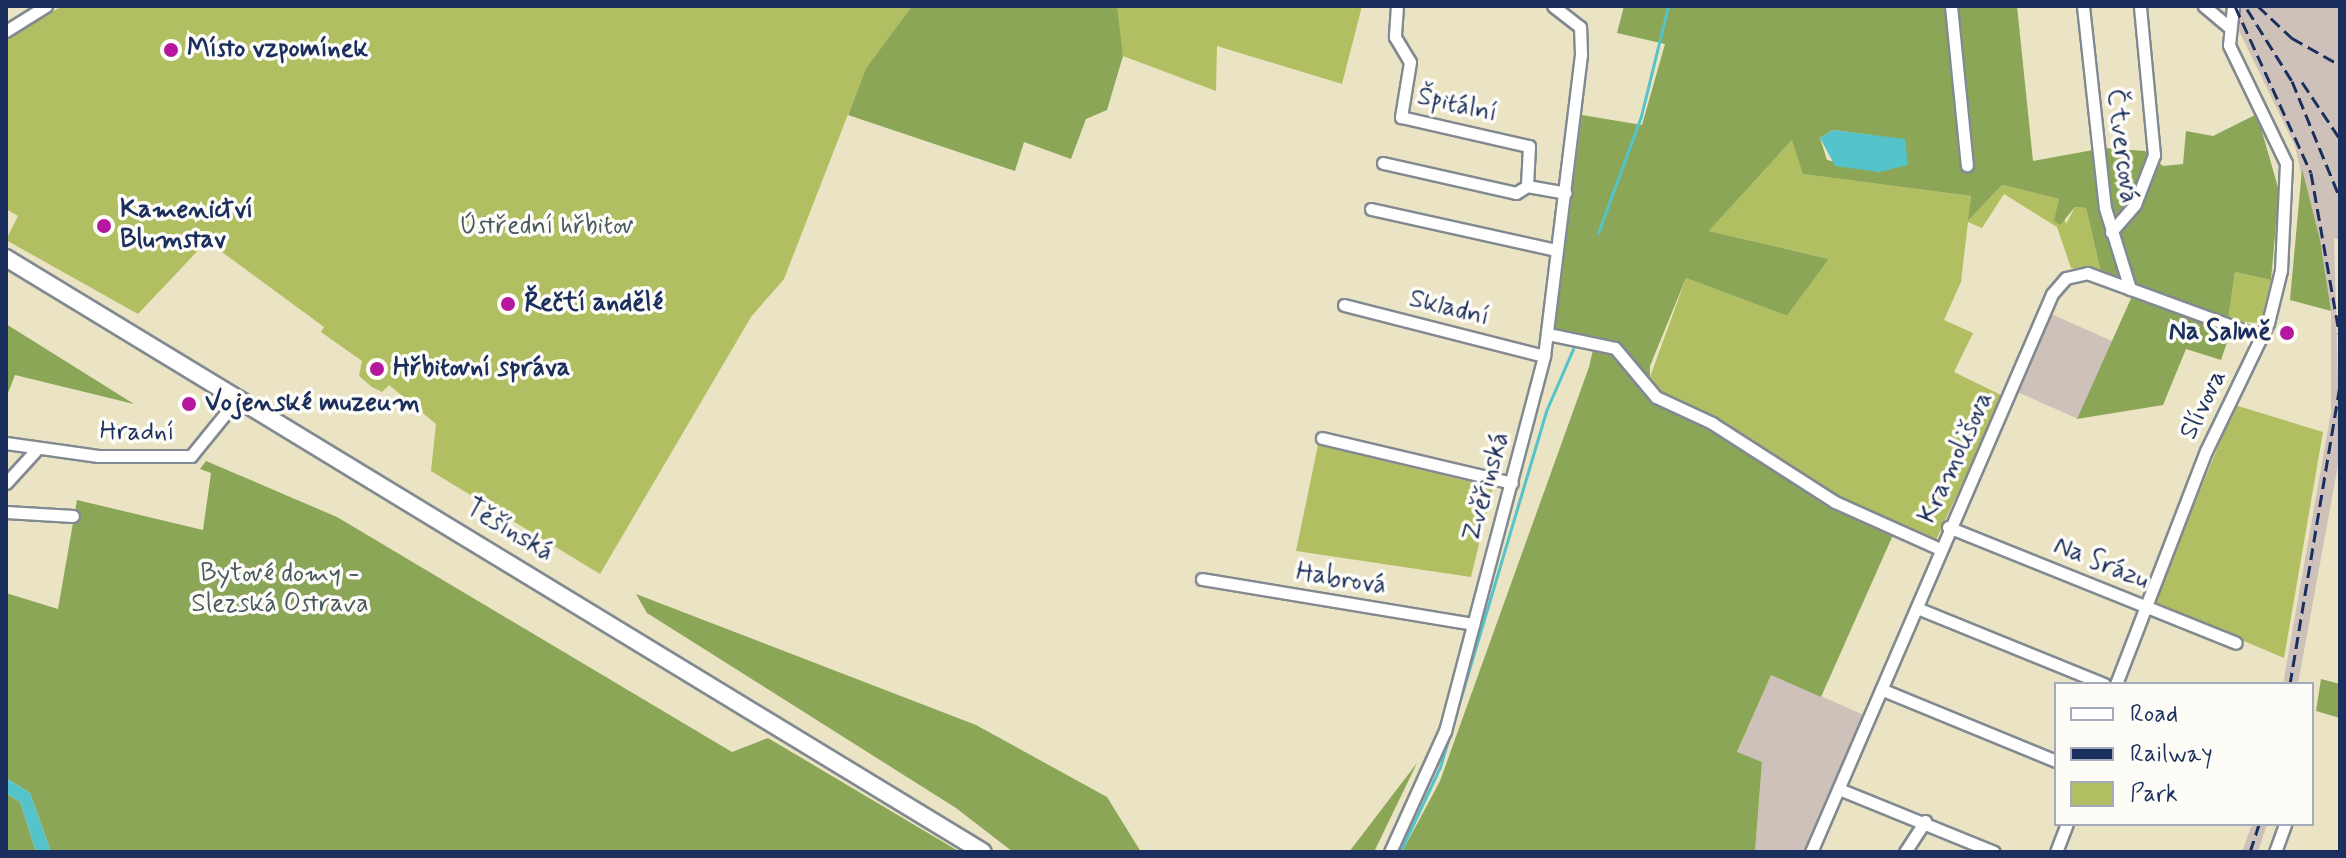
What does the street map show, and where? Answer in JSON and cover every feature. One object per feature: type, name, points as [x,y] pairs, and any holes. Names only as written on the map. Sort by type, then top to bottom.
[{"type":"main road","name":"Těšínská","points":[[6,258],[983,852]]},
{"type":"street","points":[[6,31],[46,6]]},
{"type":"street","name":"Špitální","points":[[1397,6],[1395,37],[1410,62],[1401,117],[1529,146],[1527,186]]},
{"type":"street","name":"Zvěřinská","points":[[1390,852],[1426,784],[1512,483],[1544,356],[1575,121],[1580,27],[1553,6]]},
{"type":"street","points":[[1951,6],[1967,165]]},
{"type":"street","name":"Čtvercová","points":[[2083,6],[2111,232],[2130,289]]},
{"type":"street","points":[[2111,232],[2135,204],[2154,155],[2140,6]]},
{"type":"street","points":[[2204,6],[2228,26]]},
{"type":"street","name":"Slívova","points":[[2117,682],[2206,451],[2262,337],[2281,270],[2288,180],[2279,145],[2229,45],[2228,26],[2233,6]]},
{"type":"street","points":[[1383,163],[1516,193],[1527,186],[1565,193]]},
{"type":"street","points":[[1371,209],[1556,250]]},
{"type":"street","name":"Kramolišova","points":[[1811,852],[1883,690],[1948,527],[2052,294],[2078,273],[2262,337]]},
{"type":"street","name":"Skladní","points":[[1344,305],[1544,356]]},
{"type":"street","points":[[1548,334],[1615,348],[1668,404],[1712,423],[1835,502],[1940,549]]},
{"type":"street","name":"Hradní","points":[[6,443],[38,448],[191,456],[239,397]]},
{"type":"street","points":[[1322,438],[1512,483]]},
{"type":"street","points":[[6,483],[38,448]]},
{"type":"street","points":[[6,512],[73,516]]},
{"type":"street","name":"Na Srázu","points":[[1948,527],[2236,643]]},
{"type":"street","name":"Habrová","points":[[1202,579],[1473,624]]},
{"type":"street","points":[[1917,608],[2099,682]]},
{"type":"street","points":[[1883,690],[2054,760]]},
{"type":"street","points":[[1839,789],[1925,821],[1994,852]]},
{"type":"street","points":[[1905,852],[1925,821]]},
{"type":"street","points":[[2056,852],[2066,826]]},
{"type":"street","points":[[2275,852],[2284,826]]},
{"type":"shaded area","points":[[2227,6],[2340,6],[2340,240],[2334,238],[2340,454],[2298,682],[2283,682],[2331,412],[2331,311],[2295,146]]},
{"type":"shaded area","points":[[2049,313],[2113,341],[2078,419],[2014,391]]},
{"type":"shaded area","points":[[1771,674],[1866,716],[1807,852],[1755,852],[1762,762],[1737,753]]},
{"type":"shaded area","points":[[2251,826],[2266,826],[2258,852],[2242,852]]},
{"type":"green space","name":"Ústřední hřbitov","points":[[62,6],[912,6],[866,68],[784,279],[751,317],[600,574],[431,471],[436,424],[389,385],[382,392],[372,387],[359,376],[362,361],[321,332],[324,327],[207,241],[138,314],[6,240],[18,216],[6,209],[6,40]]},
{"type":"green space","points":[[912,6],[1117,7],[1123,56],[1107,110],[1086,119],[1071,159],[1024,142],[1015,171],[848,115],[866,68]]},
{"type":"green space","points":[[1113,6],[1362,6],[1342,84],[1217,46],[1216,91],[1123,56]]},
{"type":"green space","points":[[1624,6],[2017,6],[2033,161],[2104,148],[2145,151],[2163,166],[2183,164],[2186,131],[2213,136],[2257,114],[2279,191],[2271,280],[2235,272],[2228,321],[2101,273],[2086,208],[2075,207],[2060,225],[2054,221],[2059,199],[2002,185],[1968,221],[1971,196],[1803,174],[1792,140],[1709,231],[1829,259],[1787,316],[1686,278],[1650,366],[1650,400],[1730,438],[1832,506],[1893,535],[1821,697],[1771,675],[1737,752],[1762,762],[1755,852],[1402,852],[1440,781],[1589,367],[1596,337],[1555,329],[1582,115],[1642,125],[1665,44],[1617,33]],"holes":[[[1833,130],[1871,135],[1879,172],[1827,160],[1820,138]]]},
{"type":"green space","points":[[1793,139],[1804,174],[1971,196],[1969,220],[2002,185],[2059,199],[2066,224],[2075,207],[2086,208],[2101,273],[2071,268],[2057,227],[2004,194],[1982,228],[1968,222],[1961,282],[1944,320],[1973,333],[1954,372],[2003,396],[1936,540],[1839,498],[1715,419],[1657,393],[1650,377],[1686,278],[1787,316],[1829,259],[1709,231]]},
{"type":"green space","points":[[2302,169],[2320,240],[2331,311],[2290,300]]},
{"type":"green space","points":[[2235,272],[2271,280],[2261,323],[2228,321]]},
{"type":"green space","points":[[2133,294],[2231,331],[2221,360],[2186,349],[2163,405],[2077,419]]},
{"type":"green space","points":[[6,324],[134,404],[15,375],[6,398]]},
{"type":"green space","points":[[2235,405],[2323,432],[2284,658],[2154,603]]},
{"type":"green space","points":[[1318,445],[1493,487],[1471,577],[1296,551]]},
{"type":"green space","name":"Bytové domy - Slezská Ostrava","points":[[206,461],[337,517],[732,752],[768,738],[960,852],[51,852],[30,793],[6,778],[6,593],[58,609],[77,500],[203,530],[211,473],[200,469]]},
{"type":"green space","points":[[636,594],[976,725],[1107,797],[1141,852],[1013,852],[956,808],[647,613]]},
{"type":"green space","points":[[2321,679],[2340,684],[2340,718],[2316,711]]},
{"type":"green space","points":[[1417,763],[1374,852],[1349,852]]},
{"type":"green space","points":[[6,793],[20,802],[36,852],[6,852]]},
{"type":"water","points":[[1833,130],[1905,139],[1908,165],[1879,172],[1835,166],[1820,138]]},
{"type":"water","points":[[6,778],[30,793],[51,852],[36,852],[20,802],[6,793]]},
{"type":"waterway","points":[[1598,233],[1641,116],[1668,6]]},
{"type":"waterway","points":[[1400,852],[1440,767],[1546,411],[1573,349]]},
{"type":"railway","points":[[2235,6],[2311,173],[2340,337]]},
{"type":"railway","points":[[2258,6],[2292,38],[2340,65]]},
{"type":"railway","points":[[2247,9],[2292,81],[2340,198]]},
{"type":"railway","points":[[2302,82],[2340,139]]},
{"type":"railway","points":[[2290,682],[2340,385]]},
{"type":"railway","points":[[2250,852],[2258,826]]},
{"type":"place","name":"Místo vzpomínek","points":[[171,50]]},
{"type":"place","name":"Kamenictví Blumstav","points":[[104,226]]},
{"type":"place","name":"Řečtí andělé","points":[[508,304]]},
{"type":"place","name":"Na Salmě","points":[[2287,333]]},
{"type":"place","name":"Hřbitovní správa","points":[[377,369]]},
{"type":"place","name":"Vojenské muzeum","points":[[189,404]]}]
